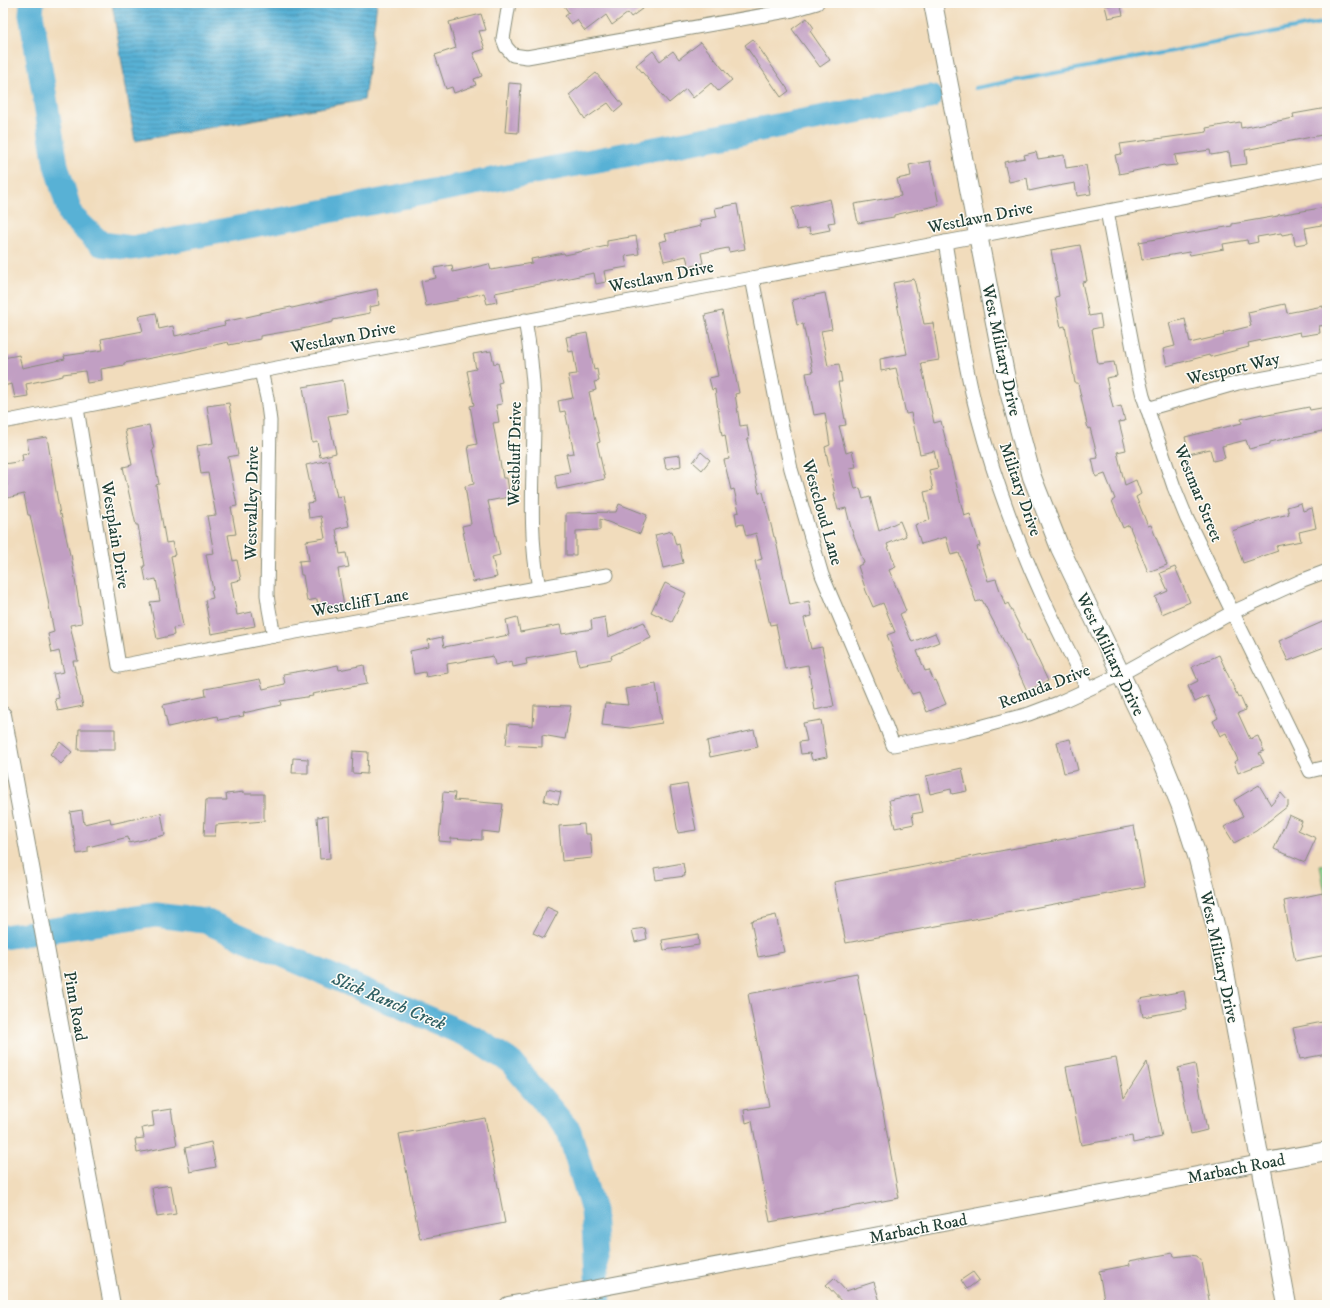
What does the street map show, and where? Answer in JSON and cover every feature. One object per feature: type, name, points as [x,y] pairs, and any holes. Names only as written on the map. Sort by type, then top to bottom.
[{"type":"main road","name":"West Military Drive","points":[[933,3],[1007,384],[1032,477],[1060,548],[1170,780],[1186,821],[1198,859],[1219,940],[1287,1305]]},
{"type":"main road","name":"Marbach Road","points":[[1261,1163],[1327,1151]]},
{"type":"street","points":[[509,3],[503,39],[506,47],[513,55],[527,57],[793,10],[817,3]]},
{"type":"street","name":"Westlawn Drive","points":[[3,422],[525,320],[978,236],[1327,169]]},
{"type":"street","name":"Westmar Street","points":[[1107,211],[1138,375],[1147,409],[1174,487],[1187,519],[1310,770],[1327,767]]},
{"type":"street","name":"Military Drive","points":[[945,242],[973,396],[978,418],[997,478],[1023,550],[1087,689]]},
{"type":"street","name":"Westcloud Lane","points":[[752,278],[791,469],[822,575],[893,745]]},
{"type":"street","name":"Westbluff Drive","points":[[525,320],[530,352],[534,402],[532,522],[535,565],[539,588]]},
{"type":"street","name":"Westport Way","points":[[1147,409],[1238,383],[1327,366]]},
{"type":"street","name":"Westvalley Drive","points":[[261,371],[270,421],[267,595],[274,636]]},
{"type":"street","name":"Westplain Drive","points":[[77,408],[119,666]]},
{"type":"street","name":"Remuda Drive","points":[[893,745],[965,732],[1029,714],[1058,703],[1121,674],[1233,612],[1303,580],[1327,571]]},
{"type":"street","name":"Westcliff Lane","points":[[119,666],[608,575]]},
{"type":"street","name":"Pinn Road","points":[[3,715],[112,1305]]},
{"type":"street","name":"Marbach Road","points":[[508,1305],[1261,1163]]},
{"type":"green space","points":[[1327,864],[1327,905],[1320,865]]},
{"type":"water","points":[[112,3],[377,3],[364,100],[135,141]]},
{"type":"building","points":[[562,3],[650,3],[631,17],[628,13],[612,25],[606,15],[585,31],[577,20],[571,24],[565,16],[569,13]]},
{"type":"building","points":[[1120,3],[1123,15],[1108,18],[1105,6]]},
{"type":"building","points":[[481,14],[486,30],[479,31],[485,49],[473,53],[482,76],[474,79],[476,85],[454,93],[452,87],[446,89],[435,55],[456,48],[449,22]]},
{"type":"building","points":[[807,18],[814,28],[810,31],[830,60],[820,67],[792,29]]},
{"type":"building","points":[[753,39],[789,91],[781,97],[745,45]]},
{"type":"building","points":[[701,42],[732,80],[718,91],[711,83],[693,98],[686,89],[669,103],[636,65],[653,51],[660,61],[673,51],[679,59]]},
{"type":"building","points":[[596,73],[623,105],[615,112],[608,103],[585,119],[569,95]]},
{"type":"building","points":[[509,83],[521,84],[518,133],[505,132]]},
{"type":"building","points":[[1327,108],[1327,134],[1245,150],[1247,164],[1231,166],[1229,152],[1211,155],[1210,150],[1175,155],[1177,165],[1164,165],[1119,174],[1115,155],[1122,154],[1120,144],[1207,132],[1206,128],[1240,122],[1241,128],[1294,118],[1293,114]]},
{"type":"building","points":[[1036,152],[1038,159],[1064,155],[1066,168],[1086,165],[1091,194],[1077,196],[1075,183],[1029,191],[1027,178],[1009,182],[1004,162],[1025,158],[1024,155]]},
{"type":"building","points":[[930,161],[939,205],[894,215],[894,217],[858,223],[854,204],[901,196],[897,179],[911,176],[909,165]]},
{"type":"building","points":[[830,199],[835,222],[828,223],[830,230],[810,234],[809,228],[797,230],[792,208]]},
{"type":"building","points":[[737,204],[745,249],[729,252],[728,248],[701,253],[703,263],[689,267],[686,256],[664,261],[659,242],[667,240],[665,234],[701,226],[700,220],[717,217],[715,208]]},
{"type":"building","points":[[1327,207],[1327,224],[1305,228],[1308,243],[1295,245],[1293,233],[1282,235],[1281,233],[1257,237],[1258,242],[1248,244],[1247,240],[1223,244],[1224,249],[1190,255],[1189,252],[1142,260],[1139,242],[1232,226],[1232,224]]},
{"type":"building","points":[[636,236],[639,254],[625,256],[627,267],[604,271],[606,282],[596,284],[594,273],[495,293],[497,302],[487,304],[484,293],[426,306],[421,281],[436,278],[434,268],[452,265],[453,272],[489,264],[491,270],[532,263],[531,259],[564,253],[565,255],[607,246],[607,241]]},
{"type":"building","points":[[1080,245],[1087,281],[1082,282],[1089,316],[1100,314],[1102,327],[1092,329],[1098,364],[1114,362],[1117,376],[1106,378],[1113,408],[1121,406],[1125,421],[1119,422],[1126,450],[1117,452],[1125,485],[1136,480],[1141,494],[1136,497],[1148,526],[1151,525],[1167,565],[1148,572],[1129,525],[1123,528],[1112,501],[1115,499],[1105,474],[1096,477],[1092,459],[1098,458],[1090,428],[1088,429],[1078,383],[1075,383],[1065,326],[1061,327],[1055,297],[1059,296],[1051,250]]},
{"type":"building","points":[[914,279],[924,324],[933,323],[939,360],[921,363],[934,423],[941,421],[964,516],[970,514],[980,546],[977,547],[988,581],[996,579],[1005,605],[1008,603],[1027,641],[1029,640],[1048,681],[1027,691],[1008,649],[982,600],[976,602],[959,553],[951,555],[946,537],[921,544],[915,525],[930,520],[924,492],[933,490],[929,470],[938,468],[934,451],[920,454],[911,413],[906,414],[896,368],[881,371],[880,359],[907,354],[893,283]]},
{"type":"building","points":[[377,289],[379,305],[369,307],[370,313],[333,320],[333,322],[302,329],[260,336],[260,339],[229,345],[228,342],[124,363],[124,365],[101,369],[102,381],[87,383],[85,371],[63,374],[63,376],[26,384],[28,396],[15,398],[12,384],[3,386],[3,358],[19,355],[22,368],[65,359],[64,356],[103,350],[101,339],[143,331],[139,316],[156,313],[159,329],[173,326],[175,336],[225,325],[224,322],[260,313],[292,308]]},
{"type":"building","points":[[825,293],[832,329],[821,331],[828,366],[839,364],[842,382],[838,382],[846,425],[839,426],[846,453],[852,451],[856,467],[850,468],[855,489],[860,488],[863,499],[870,497],[879,531],[900,521],[906,536],[887,544],[896,567],[889,570],[906,611],[900,614],[912,642],[935,633],[939,642],[917,651],[925,671],[929,670],[934,681],[936,680],[946,704],[927,712],[919,692],[912,694],[905,680],[887,635],[895,632],[883,603],[873,607],[866,591],[858,566],[864,563],[851,528],[846,508],[838,510],[834,494],[825,447],[830,445],[825,413],[814,415],[806,373],[813,372],[803,324],[797,325],[792,300]]},
{"type":"building","points":[[1285,304],[1287,313],[1323,306],[1323,308],[1327,307],[1327,325],[1319,326],[1320,333],[1301,336],[1300,332],[1248,343],[1249,347],[1210,357],[1209,355],[1167,366],[1163,349],[1175,346],[1169,323],[1185,319],[1190,343],[1224,335],[1223,333],[1251,326],[1248,312]]},
{"type":"building","points":[[722,311],[739,393],[735,394],[740,426],[747,425],[749,439],[747,439],[759,493],[763,492],[775,537],[790,605],[809,601],[812,616],[804,618],[811,649],[822,647],[834,706],[815,710],[808,665],[785,669],[776,624],[770,625],[755,561],[762,559],[756,533],[746,536],[743,524],[737,525],[735,513],[739,512],[734,489],[731,490],[724,460],[729,459],[725,435],[722,436],[715,389],[712,390],[709,378],[718,376],[705,315]]},
{"type":"building","points":[[587,333],[594,370],[597,369],[599,381],[594,382],[596,390],[589,392],[600,442],[597,443],[605,479],[557,489],[555,475],[570,472],[566,454],[574,453],[565,411],[560,412],[558,401],[573,398],[568,375],[577,374],[573,351],[569,352],[566,337]]},
{"type":"building","points":[[491,351],[494,364],[498,363],[502,382],[498,383],[502,404],[496,405],[499,422],[493,423],[503,478],[507,478],[510,497],[488,501],[500,555],[492,557],[497,577],[473,582],[462,526],[471,524],[465,486],[474,484],[468,446],[477,444],[470,406],[474,405],[467,371],[476,369],[473,354]]},
{"type":"building","points":[[343,380],[348,413],[328,416],[336,453],[320,457],[317,441],[312,442],[303,387]]},
{"type":"building","points":[[229,403],[238,455],[228,457],[237,506],[231,507],[236,534],[228,535],[233,561],[237,560],[241,580],[231,582],[237,615],[252,612],[255,626],[211,634],[205,600],[213,598],[211,590],[213,590],[206,554],[214,553],[207,516],[216,515],[208,473],[201,474],[197,446],[213,443],[207,406]]},
{"type":"building","points":[[1309,407],[1310,410],[1327,407],[1327,430],[1270,442],[1270,444],[1249,449],[1246,440],[1222,446],[1225,458],[1213,461],[1210,449],[1189,454],[1185,437],[1242,423],[1241,419],[1262,414],[1263,416]]},
{"type":"building","points":[[149,425],[154,449],[152,450],[159,484],[156,485],[166,543],[172,542],[175,555],[171,556],[183,626],[173,628],[174,635],[157,639],[150,602],[160,601],[156,579],[146,581],[138,525],[136,525],[123,467],[132,465],[125,430]]},
{"type":"building","points":[[47,437],[60,515],[61,514],[70,555],[71,554],[82,623],[70,625],[78,661],[73,661],[83,706],[58,711],[55,699],[59,698],[53,674],[64,672],[59,651],[52,653],[48,634],[54,632],[30,515],[28,515],[24,494],[3,499],[3,487],[7,486],[4,464],[23,461],[22,454],[29,453],[27,440]]},
{"type":"building","points":[[701,452],[710,460],[702,470],[693,462]]},
{"type":"building","points":[[680,455],[681,466],[666,469],[664,457]]},
{"type":"building","points":[[329,460],[337,497],[343,496],[349,526],[336,529],[340,554],[346,553],[349,567],[338,569],[344,607],[319,612],[317,599],[307,601],[299,561],[309,560],[306,541],[325,538],[321,516],[309,518],[307,503],[314,502],[306,465]]},
{"type":"building","points":[[1301,503],[1303,511],[1312,508],[1316,528],[1299,532],[1301,541],[1276,546],[1278,551],[1243,563],[1232,531],[1268,519],[1289,514],[1287,507]]},
{"type":"building","points":[[619,504],[647,515],[640,534],[600,519],[600,530],[576,531],[576,555],[566,555],[566,513],[616,512]]},
{"type":"building","points":[[672,531],[676,545],[679,544],[683,563],[663,568],[655,535]]},
{"type":"building","points":[[1175,567],[1190,602],[1162,614],[1155,597],[1168,591],[1160,573]]},
{"type":"building","points":[[665,583],[686,593],[672,622],[651,612]]},
{"type":"building","points":[[517,617],[520,632],[560,625],[562,634],[592,629],[591,620],[605,617],[608,637],[644,622],[651,638],[611,656],[612,659],[579,665],[576,650],[526,659],[527,664],[513,667],[512,661],[495,665],[493,656],[447,664],[448,673],[426,677],[425,672],[414,674],[410,651],[429,647],[428,640],[442,637],[444,647],[509,635],[506,620]]},
{"type":"building","points":[[1327,620],[1327,646],[1288,661],[1279,641]]},
{"type":"building","points":[[1219,655],[1238,697],[1240,696],[1246,710],[1238,713],[1250,739],[1258,736],[1264,751],[1259,753],[1264,763],[1238,773],[1234,762],[1238,760],[1226,733],[1220,736],[1213,721],[1218,718],[1208,696],[1195,702],[1188,686],[1198,681],[1192,667]]},
{"type":"building","points":[[338,665],[339,670],[364,665],[367,684],[312,694],[313,696],[280,701],[281,705],[243,713],[244,716],[218,720],[217,716],[168,727],[163,705],[206,696],[205,689],[260,679],[263,689],[285,684],[283,674],[309,671]]},
{"type":"building","points":[[656,684],[662,723],[630,728],[602,725],[605,703],[628,705],[625,689]]},
{"type":"building","points":[[534,705],[571,706],[565,739],[542,735],[542,747],[506,745],[508,724],[533,726]]},
{"type":"building","points":[[821,720],[827,757],[812,760],[810,753],[801,754],[799,742],[807,741],[803,723]]},
{"type":"building","points":[[79,729],[115,729],[115,750],[78,750]]},
{"type":"building","points":[[754,730],[758,747],[710,757],[707,741]]},
{"type":"building","points":[[1070,739],[1078,770],[1064,773],[1057,742]]},
{"type":"building","points":[[60,742],[72,752],[61,764],[50,754]]},
{"type":"building","points":[[353,751],[368,752],[367,774],[352,773]]},
{"type":"building","points":[[293,758],[308,759],[308,773],[292,773]]},
{"type":"building","points":[[962,768],[967,791],[952,794],[951,789],[930,794],[926,776]]},
{"type":"building","points":[[687,784],[696,830],[678,833],[670,787]]},
{"type":"building","points":[[1259,785],[1271,805],[1281,793],[1288,801],[1288,806],[1256,831],[1234,843],[1224,827],[1243,816],[1234,800]]},
{"type":"building","points":[[547,789],[561,792],[558,804],[544,801]]},
{"type":"building","points":[[244,792],[245,794],[264,794],[264,821],[216,825],[215,836],[204,836],[206,800],[227,800],[226,794]]},
{"type":"building","points":[[443,792],[455,793],[454,800],[503,804],[499,833],[482,831],[482,840],[451,838],[451,842],[439,841]]},
{"type":"building","points":[[919,794],[923,812],[912,814],[914,824],[895,828],[889,800]]},
{"type":"building","points":[[82,810],[84,824],[110,818],[111,824],[161,813],[165,835],[129,843],[128,837],[88,847],[88,852],[77,854],[70,812]]},
{"type":"building","points":[[1289,815],[1302,821],[1298,830],[1316,838],[1305,862],[1274,849]]},
{"type":"building","points":[[328,816],[330,858],[320,859],[317,817]]},
{"type":"building","points":[[584,824],[585,834],[590,834],[592,858],[562,861],[559,826]]},
{"type":"building","points":[[1134,826],[1145,887],[846,943],[834,882]]},
{"type":"building","points":[[683,863],[685,876],[656,880],[654,868]]},
{"type":"building","points":[[1323,893],[1327,914],[1327,955],[1295,961],[1284,901]]},
{"type":"building","points":[[547,907],[558,912],[544,938],[533,933]]},
{"type":"building","points":[[776,915],[784,952],[758,957],[751,921]]},
{"type":"building","points":[[645,928],[647,939],[635,942],[632,930]]},
{"type":"building","points":[[698,934],[699,945],[664,950],[662,940]]},
{"type":"building","points":[[857,974],[899,1198],[770,1222],[752,1121],[746,1123],[744,1110],[769,1106],[748,994]]},
{"type":"building","points":[[1184,991],[1187,1009],[1143,1017],[1140,999]]},
{"type":"building","points":[[1327,1021],[1327,1054],[1300,1059],[1293,1028]]},
{"type":"building","points":[[1116,1058],[1124,1098],[1147,1062],[1162,1137],[1133,1143],[1132,1136],[1081,1145],[1066,1067]]},
{"type":"building","points":[[1195,1064],[1207,1130],[1191,1134],[1178,1068]]},
{"type":"building","points":[[171,1109],[177,1145],[137,1153],[135,1139],[144,1138],[142,1128],[154,1126],[152,1112]]},
{"type":"building","points":[[485,1118],[505,1223],[420,1239],[399,1134]]},
{"type":"building","points":[[211,1142],[216,1167],[190,1172],[185,1148]]},
{"type":"building","points":[[171,1185],[176,1214],[157,1217],[152,1188]]},
{"type":"building","points":[[1173,1253],[1174,1257],[1190,1255],[1197,1256],[1202,1262],[1210,1305],[1105,1305],[1099,1271],[1130,1265],[1129,1261]]},
{"type":"building","points":[[973,1272],[979,1280],[967,1289],[961,1280]]},
{"type":"building","points":[[834,1278],[846,1291],[874,1282],[881,1305],[845,1305],[826,1285]]},
{"type":"waterway","points":[[32,3],[31,14],[56,165],[71,216],[101,244],[132,248],[930,97]]},
{"type":"waterway","points":[[975,88],[1327,22]]},
{"type":"waterway","name":"Slick Ranch Creek","points":[[3,937],[156,915],[205,921],[476,1039],[511,1062],[569,1131],[593,1211],[599,1305]]}]
